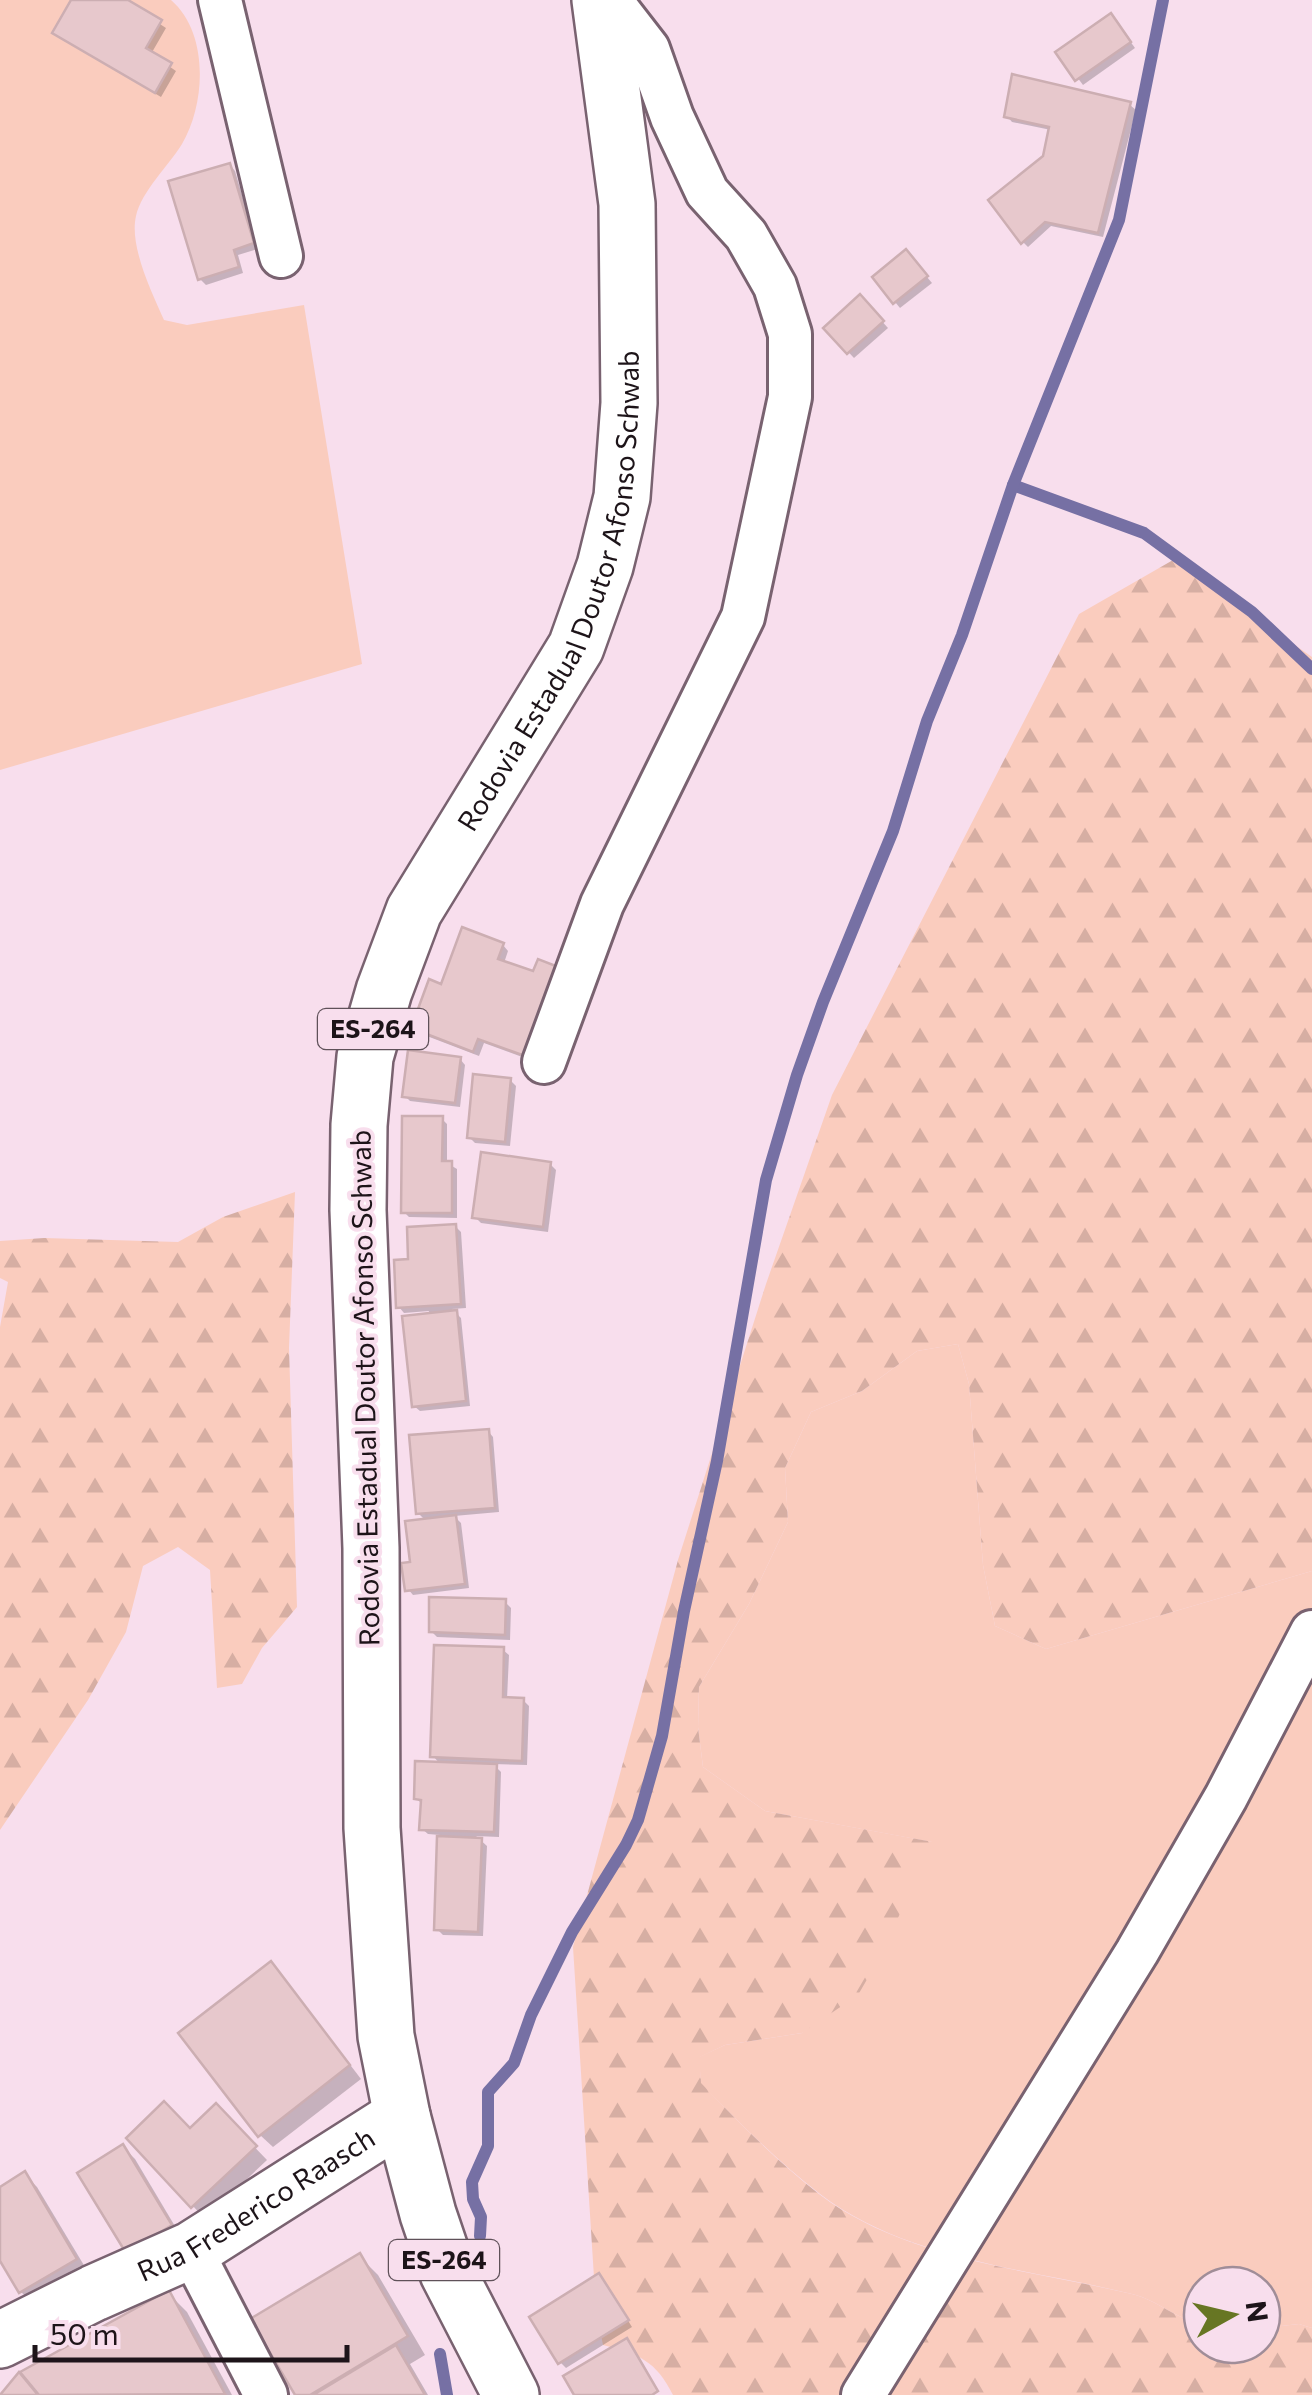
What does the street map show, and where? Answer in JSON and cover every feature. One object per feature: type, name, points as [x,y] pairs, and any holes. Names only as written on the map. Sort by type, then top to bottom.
[{"type":"main road","name":"Rodovia Estadual Doutor Afonso Schwab","points":[[510,2395],[448,2273],[402,2116],[386,2036],[372,1828],[371,1548],[358,1210],[365,1057],[384,991],[414,911],[576,647],[605,566],[622,497],[629,403],[626,204],[600,0]]},
{"type":"main road","name":"Rua Frederico Raasch","points":[[0,2340],[192,2250],[402,2116]]},
{"type":"street","points":[[220,0],[281,256]]},
{"type":"street","points":[[544,1062],[602,904],[743,617],[790,397],[790,334],[775,286],[746,235],[707,192],[672,117],[648,49],[610,0]]},
{"type":"street","points":[[862,2395],[1137,1952],[1226,1796],[1312,1632]]},
{"type":"street","points":[[192,2250],[266,2395]]},
{"type":"green space","points":[[0,0],[171,0],[183,14],[198,49],[196,109],[182,144],[139,207],[135,228],[139,255],[164,320],[187,325],[304,305],[362,664],[0,770]]},
{"type":"green space","points":[[1180,556],[1312,657],[1312,1571],[1046,1649],[995,1626],[983,1565],[969,1384],[958,1344],[917,1351],[862,1391],[811,1412],[785,1468],[788,1522],[749,1604],[699,1687],[703,1767],[765,1811],[933,1842],[880,1957],[858,1995],[802,2033],[725,2045],[700,2057],[701,2083],[788,2168],[853,2216],[929,2248],[1141,2297],[1182,2317],[1182,2365],[1282,2365],[1282,2326],[1299,2324],[1312,2328],[1312,2395],[673,2395],[660,2374],[645,2361],[603,2345],[596,2309],[573,1947],[678,1560],[766,1284],[832,1095],[1079,614]]},
{"type":"green space","points":[[295,1192],[289,1348],[297,1607],[262,1648],[242,1684],[217,1688],[210,1570],[178,1547],[143,1566],[126,1632],[88,1700],[0,1830],[0,1327],[8,1282],[0,1278],[0,1241],[44,1238],[178,1242],[223,1217]]},
{"type":"green space","points":[[958,1344],[969,1384],[983,1565],[995,1626],[1046,1649],[1312,1571],[1312,2328],[1299,2324],[1282,2326],[1282,2265],[1182,2265],[1182,2317],[1132,2294],[970,2259],[891,2234],[820,2194],[773,2155],[701,2084],[699,2057],[725,2045],[802,2033],[932,1842],[765,1811],[703,1767],[698,1727],[699,1687],[749,1604],[788,1522],[785,1468],[811,1412],[862,1391],[917,1351]]},
{"type":"building","points":[[71,0],[128,0],[162,20],[146,48],[172,63],[155,93],[52,33]]},
{"type":"building","points":[[1111,13],[1131,42],[1075,81],[1055,52]]},
{"type":"building","points":[[1012,74],[1131,102],[1098,233],[1045,222],[1021,244],[988,200],[1043,156],[1049,127],[1004,117]]},
{"type":"building","points":[[230,163],[254,243],[234,250],[239,267],[198,280],[168,181]]},
{"type":"building","points":[[906,249],[928,276],[893,304],[872,277]]},
{"type":"building","points":[[860,294],[884,321],[847,354],[823,328]]},
{"type":"building","points":[[462,927],[504,943],[498,959],[533,971],[538,959],[561,968],[528,1057],[478,1039],[473,1052],[411,1028],[429,979],[441,984]]},
{"type":"building","points":[[408,1050],[461,1057],[455,1103],[402,1097]]},
{"type":"building","points":[[473,1074],[511,1078],[505,1142],[467,1138]]},
{"type":"building","points":[[402,1116],[443,1116],[442,1161],[452,1161],[452,1213],[401,1213]]},
{"type":"building","points":[[481,1152],[551,1162],[543,1227],[472,1218]]},
{"type":"building","points":[[456,1224],[461,1304],[396,1308],[394,1260],[408,1259],[407,1227]]},
{"type":"building","points":[[457,1310],[466,1401],[412,1407],[402,1316]]},
{"type":"building","points":[[489,1429],[495,1508],[416,1514],[409,1435]]},
{"type":"building","points":[[456,1515],[465,1584],[405,1591],[401,1563],[410,1562],[405,1521]]},
{"type":"building","points":[[429,1597],[506,1599],[505,1635],[429,1632]]},
{"type":"building","points":[[434,1645],[504,1647],[503,1697],[524,1698],[522,1761],[430,1757]]},
{"type":"building","points":[[415,1761],[497,1764],[494,1832],[419,1830],[421,1800],[414,1799]]},
{"type":"building","points":[[437,1836],[482,1838],[478,1932],[434,1930]]},
{"type":"building","points":[[271,1961],[350,2065],[258,2137],[178,2033]]},
{"type":"building","points":[[164,2101],[190,2128],[216,2103],[257,2146],[191,2208],[126,2138]]},
{"type":"building","points":[[123,2144],[172,2225],[126,2253],[77,2173]]},
{"type":"building","points":[[25,2171],[77,2259],[19,2293],[0,2261],[0,2187]]},
{"type":"building","points":[[360,2253],[408,2336],[310,2395],[295,2395],[250,2319]]},
{"type":"building","points":[[599,2273],[629,2320],[558,2364],[529,2317]]},
{"type":"building","points":[[169,2290],[225,2394],[39,2395],[20,2372]]},
{"type":"building","points":[[627,2338],[658,2391],[652,2395],[574,2395],[563,2376]]},
{"type":"building","points":[[396,2345],[425,2395],[313,2395]]},
{"type":"building","points":[[19,2372],[38,2395],[0,2395]]},
{"type":"waterway","points":[[480,2236],[481,2217],[473,2199],[472,2182],[488,2146],[488,2092],[514,2063],[531,2015],[572,1932],[626,1845],[638,1820],[662,1736],[717,1461],[766,1180],[797,1075],[893,831],[927,721],[962,635],[1013,485],[1119,220],[1163,0]]},
{"type":"waterway","points":[[1013,485],[1144,533],[1252,612],[1312,669]]},
{"type":"waterway","points":[[440,2354],[447,2395]]}]
